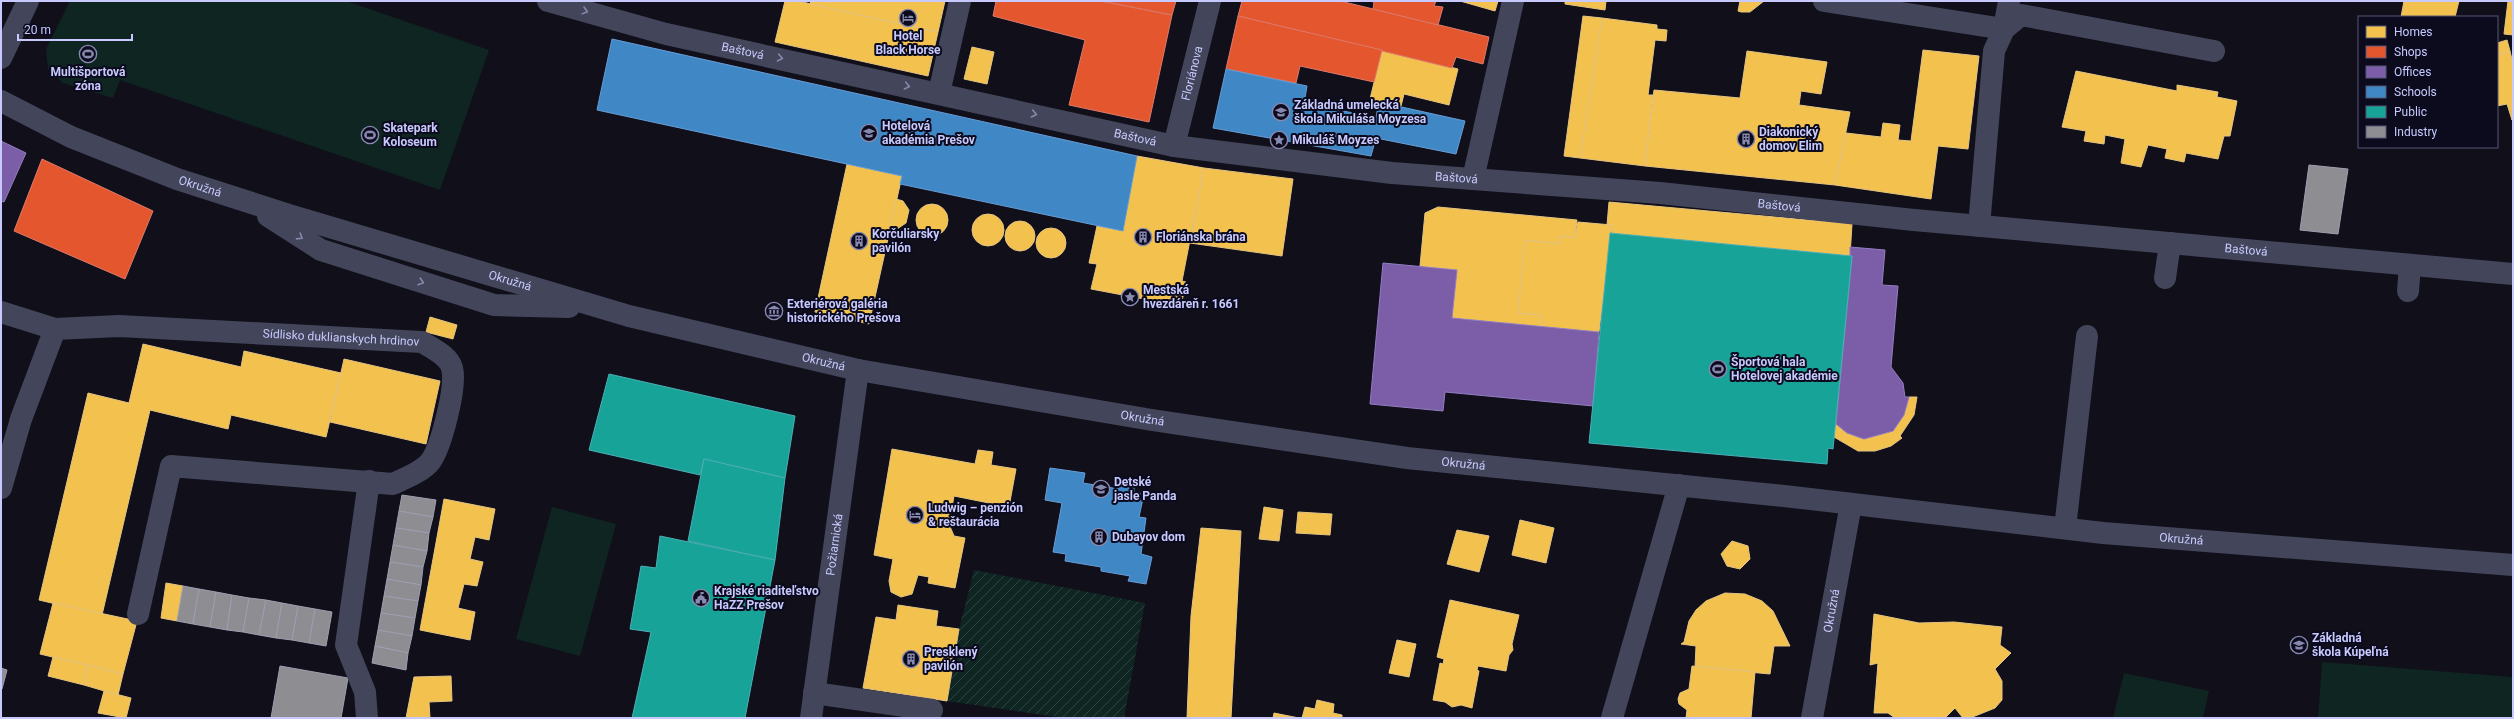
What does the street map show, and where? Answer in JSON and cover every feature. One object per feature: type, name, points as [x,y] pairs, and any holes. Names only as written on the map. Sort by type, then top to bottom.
[{"type":"street","points":[[1,58],[28,1]]},
{"type":"street","name":"Baštová","points":[[548,1],[666,34],[1174,146],[1392,173],[1660,193],[1979,226],[2410,264],[2479,277],[2513,274]]},
{"type":"street","points":[[939,93],[960,1]]},
{"type":"street","name":"Floriánova","points":[[1174,146],[1210,1]]},
{"type":"street","points":[[1473,179],[1513,1]]},
{"type":"street","points":[[1824,1],[2004,29],[2021,15],[2214,51]]},
{"type":"street","points":[[1979,226],[1994,51],[2004,29],[2009,1]]},
{"type":"street","name":"Okružná","points":[[1,101],[71,137],[177,179],[243,201],[599,308],[858,370],[1152,420],[1400,456],[1679,485],[2065,528],[2513,565]]},
{"type":"street","points":[[2165,278],[2170,243]]},
{"type":"street","points":[[2408,291],[2410,264]]},
{"type":"street","name":"Sídlisko duklianskych hrdinov","points":[[1,312],[55,329],[119,326],[422,342],[440,353],[452,367],[453,384],[438,448],[429,463],[411,476],[393,484],[171,466],[138,614]]},
{"type":"street","points":[[2,481],[21,419],[55,329]]},
{"type":"street","points":[[2065,528],[2087,336]]},
{"type":"street","name":"Požiarnická","points":[[810,718],[858,370]]},
{"type":"street","points":[[367,718],[365,692],[346,645],[368,481]]},
{"type":"street","points":[[1612,718],[1679,485]]},
{"type":"street","name":"Okružná","points":[[1812,718],[1851,504]]},
{"type":"street","points":[[814,693],[932,710]]},
{"type":"green space","name":"Skatepark Koloseum","points":[[70,1],[346,1],[489,50],[440,190],[120,80],[113,98],[63,83],[48,69],[46,49]]},
{"type":"green space","points":[[552,507],[616,524],[580,656],[516,639]]},
{"type":"green space","points":[[974,570],[1145,603],[1124,718],[1064,718],[947,701],[959,629]]},
{"type":"green space","points":[[2322,662],[2513,677],[2513,718],[2318,718]]},
{"type":"green space","points":[[2124,673],[2209,691],[2203,718],[2113,718]]},
{"type":"building: Homes","points":[[785,1],[798,1],[938,32],[928,76],[775,42]]},
{"type":"building: Homes","name":"Hotel Black Horse","points":[[811,1],[945,1],[938,32],[810,4]]},
{"type":"building: Homes","points":[[1460,1],[1498,1],[1495,11]]},
{"type":"building: Homes","points":[[1565,1],[1606,1],[1605,10],[1565,4]]},
{"type":"building: Homes","points":[[1740,1],[1764,1],[1750,12],[1741,12],[1738,11]]},
{"type":"building: Homes","points":[[2404,1],[2459,1],[2455,16],[2401,16]]},
{"type":"building: Homes","points":[[2508,1],[2513,1],[2513,35],[2504,34]]},
{"type":"building: Homes","points":[[1583,16],[1602,18],[1580,158],[1564,156]]},
{"type":"building: Homes","points":[[1602,18],[1657,25],[1657,29],[1667,30],[1666,41],[1655,40],[1648,95],[1653,95],[1645,166],[1580,158]]},
{"type":"building: Homes","points":[[2507,40],[2510,51],[2498,55],[2498,43]]},
{"type":"building: Homes","points":[[972,47],[994,52],[987,84],[964,79]]},
{"type":"building: Homes","points":[[1382,50],[1458,69],[1449,105],[1404,94],[1401,106],[1370,99]]},
{"type":"building: Homes","points":[[1923,50],[1979,56],[1968,149],[1938,146],[1931,199],[1835,185],[1846,133],[1881,137],[1883,123],[1900,125],[1898,140],[1911,141]]},
{"type":"building: Homes","name":"Diakonický domov Elim","points":[[1747,51],[1827,62],[1821,94],[1801,91],[1799,105],[1850,112],[1835,185],[1645,166],[1654,90],[1740,98]]},
{"type":"building: Homes","points":[[2510,51],[2513,64],[2512,120],[2507,104],[2498,106],[2498,55]]},
{"type":"building: Homes","points":[[2076,71],[2177,91],[2177,85],[2218,92],[2217,97],[2237,101],[2230,136],[2224,136],[2218,159],[2186,153],[2184,162],[2165,158],[2167,149],[2148,145],[2141,167],[2121,163],[2125,139],[2105,135],[2104,144],[2084,141],[2086,131],[2062,127]]},
{"type":"building: Homes","name":"Floriánska brána","points":[[1137,156],[1204,168],[1182,281],[1186,282],[1181,306],[1091,289],[1097,264],[1089,263],[1097,226],[1123,231]]},
{"type":"building: Homes","name":"Korčuliarsky pavilón","points":[[847,164],[902,176],[869,324],[815,312]]},
{"type":"building: Homes","points":[[1204,168],[1293,179],[1282,256],[1190,243]]},
{"type":"building: Homes","points":[[896,199],[903,201],[909,210],[906,223],[897,229],[890,228]]},
{"type":"building: Homes","points":[[1609,202],[1852,224],[1850,256],[1612,234],[1612,225],[1607,225]]},
{"type":"building: Homes","points":[[932,204],[943,209],[948,220],[943,231],[932,236],[921,231],[916,220],[921,209]]},
{"type":"building: Homes","points":[[1438,207],[1577,220],[1575,238],[1560,236],[1559,244],[1525,240],[1518,313],[1541,315],[1540,327],[1452,318],[1457,270],[1420,266],[1425,213]]},
{"type":"building: Homes","points":[[988,214],[999,219],[1004,230],[999,241],[988,246],[977,241],[972,230],[977,219]]},
{"type":"building: Homes","points":[[1020,221],[1031,225],[1035,236],[1031,247],[1020,251],[1009,247],[1005,236],[1009,225]]},
{"type":"building: Homes","points":[[1578,222],[1612,225],[1599,332],[1540,327],[1541,315],[1518,313],[1525,240],[1559,244],[1560,236],[1575,238]]},
{"type":"building: Homes","points":[[1051,228],[1062,232],[1066,243],[1062,254],[1051,258],[1040,254],[1036,243],[1040,232]]},
{"type":"building: Homes","points":[[430,317],[457,325],[453,339],[426,332]]},
{"type":"building: Homes","points":[[143,344],[241,367],[244,351],[341,373],[326,437],[231,415],[228,429],[150,410],[102,615],[39,600],[88,393],[129,403]]},
{"type":"building: Homes","points":[[344,359],[440,381],[426,444],[330,422]]},
{"type":"building: Homes","points":[[1909,397],[1917,397],[1914,415],[1900,436],[1902,438],[1891,446],[1875,451],[1858,451],[1834,437],[1836,424],[1847,433],[1864,439],[1893,431],[1904,415]]},
{"type":"building: Homes","name":"Ludwig – penzión & reštaurácia","points":[[892,449],[975,464],[978,450],[993,452],[991,465],[1016,469],[1009,507],[954,496],[949,524],[954,536],[965,538],[955,588],[928,583],[929,577],[918,575],[912,594],[901,597],[891,592],[889,581],[893,559],[874,555]]},
{"type":"building: Homes","points":[[444,499],[495,509],[489,540],[475,537],[470,559],[483,562],[477,586],[464,584],[458,608],[475,612],[470,640],[420,630]]},
{"type":"building: Homes","points":[[1264,507],[1283,510],[1279,541],[1259,539]]},
{"type":"building: Homes","points":[[1298,512],[1332,514],[1330,535],[1296,533]]},
{"type":"building: Homes","points":[[1520,520],[1554,528],[1546,563],[1512,555]]},
{"type":"building: Homes","points":[[1201,528],[1241,531],[1231,718],[1187,718],[1191,616]]},
{"type":"building: Homes","points":[[1457,530],[1489,536],[1479,572],[1447,564]]},
{"type":"building: Homes","points":[[1732,541],[1748,546],[1750,559],[1740,569],[1727,566],[1721,554]]},
{"type":"building: Homes","points":[[166,583],[183,586],[177,621],[161,618]]},
{"type":"building: Homes","points":[[1725,593],[1745,594],[1762,601],[1773,611],[1790,646],[1774,646],[1770,674],[1695,667],[1696,646],[1681,644],[1684,642],[1689,621],[1696,610],[1706,601]]},
{"type":"building: Homes","points":[[1450,600],[1519,615],[1512,644],[1513,650],[1509,655],[1506,671],[1478,666],[1477,670],[1479,671],[1472,708],[1461,705],[1452,707],[1445,702],[1433,700],[1440,663],[1443,664],[1444,659],[1437,657]]},
{"type":"building: Homes","points":[[53,603],[137,621],[123,674],[40,654]]},
{"type":"building: Homes","name":"Presklený pavilón","points":[[898,605],[938,611],[936,626],[959,629],[947,701],[863,688],[876,617],[896,620]]},
{"type":"building: Homes","points":[[1874,614],[1919,623],[1954,622],[2002,627],[2000,645],[2011,653],[1995,669],[2002,681],[2002,700],[1995,708],[1970,718],[1963,718],[1955,708],[1945,718],[1895,718],[1888,713],[1874,713],[1878,663],[1870,665]]},
{"type":"building: Homes","points":[[1397,640],[1416,644],[1409,677],[1389,673]]},
{"type":"building: Homes","points":[[53,657],[88,665],[84,685],[48,676]]},
{"type":"building: Homes","points":[[88,665],[123,674],[118,695],[84,685]]},
{"type":"building: Homes","points":[[1692,666],[1755,672],[1751,718],[1686,718],[1687,710],[1679,704],[1678,699],[1680,693],[1689,689]]},
{"type":"building: Homes","points":[[451,676],[452,701],[429,702],[430,718],[406,718],[414,677]]},
{"type":"building: Homes","points":[[104,691],[131,698],[126,718],[98,713]]},
{"type":"building: Homes","points":[[1317,700],[1334,704],[1333,713],[1342,715],[1342,718],[1302,718],[1305,707],[1315,709]]},
{"type":"building: Homes","points":[[1274,713],[1299,718],[1273,718]]},
{"type":"building: Shops","points":[[996,1],[1101,1],[1172,15],[1149,122],[1069,105],[1085,40],[993,16]]},
{"type":"building: Shops","points":[[1101,1],[1176,1],[1172,15]]},
{"type":"building: Shops","points":[[1242,1],[1340,1],[1489,37],[1483,64],[1456,57],[1452,68],[1238,16]]},
{"type":"building: Shops","points":[[1369,1],[1436,1],[1434,6],[1443,7],[1438,25],[1373,9],[1374,2]]},
{"type":"building: Shops","points":[[1238,16],[1382,50],[1374,82],[1300,66],[1296,83],[1226,69]]},
{"type":"building: Shops","points":[[42,159],[153,211],[125,279],[14,231]]},
{"type":"building: Offices","points":[[1,141],[26,153],[4,202],[1,201]]},
{"type":"building: Offices","points":[[1850,247],[1885,250],[1882,285],[1898,286],[1891,367],[1903,383],[1905,397],[1909,397],[1904,415],[1893,431],[1864,439],[1847,433],[1836,424],[1852,256],[1850,256]]},
{"type":"building: Offices","points":[[1383,263],[1457,270],[1452,318],[1599,332],[1593,406],[1445,392],[1443,411],[1370,404]]},
{"type":"building: Schools","name":"Hotelová akadémia Prešov","points":[[612,39],[1137,156],[1123,231],[900,184],[902,176],[597,110]]},
{"type":"building: Schools","name":"Základná umelecká škola Mikuláša Moyzesa","points":[[1226,69],[1307,86],[1304,104],[1376,117],[1379,102],[1465,121],[1456,154],[1376,138],[1371,156],[1213,128]]},
{"type":"building: Schools","name":"Dubayov dom","points":[[1050,468],[1085,473],[1083,483],[1119,489],[1120,484],[1134,486],[1134,492],[1144,494],[1139,517],[1146,518],[1141,554],[1152,557],[1146,584],[1128,581],[1130,576],[1101,571],[1101,567],[1065,561],[1066,554],[1053,552],[1062,503],[1045,500]]},
{"type":"building: Public","name":"Športová hala Hotelovej akadémie","points":[[1610,233],[1852,256],[1833,449],[1828,448],[1827,464],[1589,443]]},
{"type":"building: Public","points":[[609,374],[795,416],[785,478],[704,459],[700,475],[589,450]]},
{"type":"building: Public","points":[[704,459],[785,478],[775,560],[688,541]]},
{"type":"building: Public","name":"Krajské riaditeľstvo HaZZ Prešov","points":[[660,536],[775,560],[745,718],[632,718],[651,632],[630,629],[641,566],[656,568]]},
{"type":"building: Industry","points":[[2309,165],[2348,169],[2338,234],[2300,230]]},
{"type":"building: Industry","points":[[402,495],[436,500],[433,517],[399,511]]},
{"type":"building: Industry","points":[[399,511],[433,517],[429,533],[396,528]]},
{"type":"building: Industry","points":[[396,528],[429,533],[427,551],[393,545]]},
{"type":"building: Industry","points":[[393,545],[427,551],[423,567],[390,562]]},
{"type":"building: Industry","points":[[390,562],[423,567],[421,585],[387,579]]},
{"type":"building: Industry","points":[[387,579],[421,585],[418,601],[384,596]]},
{"type":"building: Industry","points":[[183,586],[199,589],[193,624],[177,621]]},
{"type":"building: Industry","points":[[199,589],[216,592],[210,627],[193,624]]},
{"type":"building: Industry","points":[[216,592],[232,595],[227,630],[210,627]]},
{"type":"building: Industry","points":[[232,595],[249,598],[243,632],[227,630]]},
{"type":"building: Industry","points":[[384,596],[418,601],[415,618],[381,613]]},
{"type":"building: Industry","points":[[249,598],[266,600],[259,635],[243,632]]},
{"type":"building: Industry","points":[[266,600],[282,603],[276,638],[259,635]]},
{"type":"building: Industry","points":[[282,603],[298,606],[292,640],[276,638]]},
{"type":"building: Industry","points":[[298,606],[315,609],[309,643],[292,640]]},
{"type":"building: Industry","points":[[315,609],[332,612],[326,646],[309,643]]},
{"type":"building: Industry","points":[[381,613],[415,618],[412,636],[378,630]]},
{"type":"building: Industry","points":[[378,630],[412,636],[408,653],[375,646]]},
{"type":"building: Industry","points":[[375,646],[408,653],[406,670],[372,663]]},
{"type":"building: Industry","points":[[280,666],[348,678],[341,718],[271,718]]},
{"type":"building: Industry","points":[[1,668],[7,670],[2,689],[1,689]]},
{"type":"place","name":"Hotel Black Horse","points":[[908,18]]},
{"type":"place","name":"Multišportová zóna","points":[[88,54]]},
{"type":"place","name":"Základná umelecká škola Mikuláša Moyzesa","points":[[1281,112]]},
{"type":"place","name":"Hotelová akadémia Prešov","points":[[869,133]]},
{"type":"place","name":"Skatepark Koloseum","points":[[370,135]]},
{"type":"place","name":"Diakonický domov Elim","points":[[1746,139]]},
{"type":"place","name":"Mikuláš Moyzes","points":[[1279,140]]},
{"type":"place","name":"Floriánska brána","points":[[1143,237]]},
{"type":"place","name":"Korčuliarsky pavilón","points":[[859,241]]},
{"type":"place","name":"Mestská hvezdáreň r. 1661","points":[[1130,297]]},
{"type":"place","name":"Exteriérová galéria historického Prešova","points":[[774,311]]},
{"type":"place","name":"Športová hala Hotelovej akadémie","points":[[1718,369]]},
{"type":"place","name":"Detské jasle Panda","points":[[1101,489]]},
{"type":"place","name":"Ludwig – penzión & reštaurácia","points":[[915,515]]},
{"type":"place","name":"Dubayov dom","points":[[1099,537]]},
{"type":"place","name":"Krajské riaditeľstvo HaZZ Prešov","points":[[701,598]]},
{"type":"place","name":"Základná škola Kúpeľná","points":[[2299,645]]},
{"type":"place","name":"Presklený pavilón","points":[[911,659]]}]
